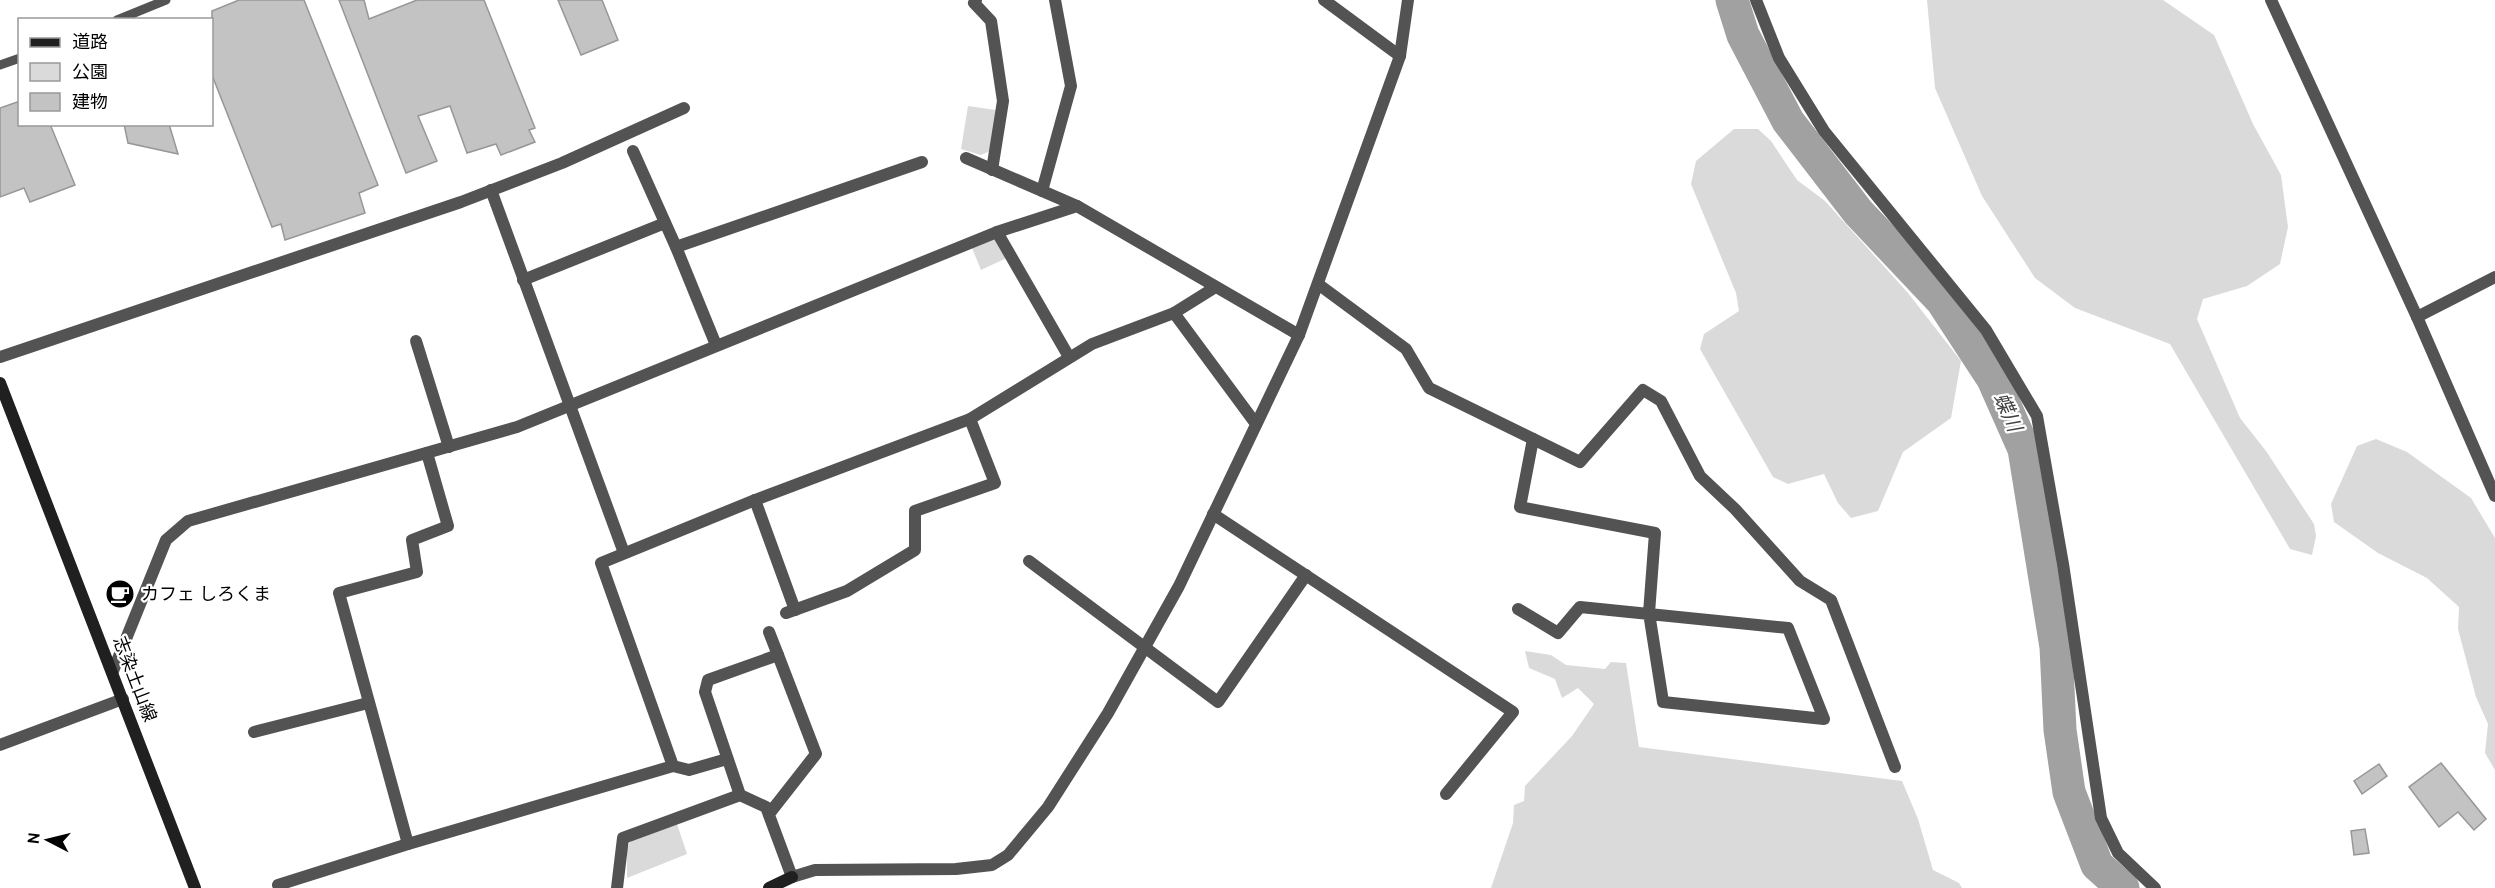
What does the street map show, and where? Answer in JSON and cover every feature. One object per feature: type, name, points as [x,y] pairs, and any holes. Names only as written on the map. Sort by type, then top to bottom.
[{"type":"main road","name":"志染土山線","points":[[0,383],[195,888]]},
{"type":"main road","points":[[770,888],[792,877]]},
{"type":"street","points":[[976,0],[974,3],[991,21],[1003,100],[992,170]]},
{"type":"street","points":[[1042,191],[1071,86],[1055,0]]},
{"type":"street","points":[[1324,0],[1400,56]]},
{"type":"street","points":[[617,888],[623,838],[740,795],[766,807],[792,877],[815,870],[957,869],[992,865],[1008,855],[1048,807],[1108,712],[1145,646],[1179,585],[1299,335],[1400,56],[1408,0]]},
{"type":"street","points":[[1756,0],[1779,58],[1824,131],[1986,330],[2037,416],[2063,564],[2101,818],[2118,853],[2155,888]]},
{"type":"street","points":[[2271,0],[2417,317],[2495,496]]},
{"type":"street","points":[[0,357],[491,190],[562,163],[684,108]]},
{"type":"street","points":[[633,151],[716,345]]},
{"type":"street","points":[[966,158],[1098,216],[1214,288],[1299,335]]},
{"type":"street","points":[[676,247],[922,162]]},
{"type":"street","points":[[491,190],[624,553]]},
{"type":"street","points":[[112,671],[166,540],[188,521],[517,427],[997,232],[1077,206]]},
{"type":"street","points":[[523,280],[665,223]]},
{"type":"street","points":[[997,232],[1069,357]]},
{"type":"street","points":[[2417,317],[2495,277]]},
{"type":"street","points":[[1318,284],[1406,350],[1429,388],[1580,462],[1643,390],[1661,401],[1700,476],[1735,509],[1800,580],[1831,600],[1895,767]]},
{"type":"street","points":[[673,766],[601,562],[755,500],[970,419],[1092,344],[1174,313],[1214,288]]},
{"type":"street","points":[[1174,313],[1256,424]]},
{"type":"street","points":[[416,341],[449,447]]},
{"type":"street","points":[[755,500],[790,611],[847,591],[915,550],[915,511],[995,483],[970,419]]},
{"type":"street","points":[[1518,609],[1558,633],[1580,607],[1649,614],[1788,628],[1824,719],[1662,702],[1649,614],[1655,533],[1520,507],[1533,439]]},
{"type":"street","points":[[408,844],[339,593],[417,572],[412,540],[448,526],[427,453]]},
{"type":"street","points":[[1213,514],[1513,712],[1446,794]]},
{"type":"street","points":[[1029,561],[1218,702],[1306,575]]},
{"type":"street","points":[[769,632],[816,754],[769,814]]},
{"type":"street","points":[[740,795],[705,692],[708,680],[778,655]]},
{"type":"street","points":[[0,745],[123,699]]},
{"type":"street","points":[[254,732],[368,702]]},
{"type":"street","points":[[278,885],[673,766],[689,770],[727,759]]},
{"type":"lane","points":[[122,18],[166,0]]},
{"type":"lane","points":[[0,65],[18,59]]},
{"type":"green space","points":[[1927,0],[2163,0],[2214,35],[2253,124],[2281,175],[2288,227],[2280,264],[2247,286],[2203,299],[2197,319],[2240,418],[2266,451],[2314,524],[2316,536],[2312,555],[2290,549],[2170,344],[2075,308],[2035,278],[1982,196],[1935,88]]},
{"type":"green space","points":[[968,106],[996,110],[990,151],[981,155],[961,149]]},
{"type":"green space","points":[[1734,129],[1758,129],[1771,141],[1797,180],[1825,201],[1908,293],[1961,361],[1951,418],[1903,452],[1878,511],[1851,518],[1838,503],[1824,474],[1788,484],[1773,477],[1700,349],[1704,334],[1739,311],[1736,293],[1691,184],[1696,161]]},
{"type":"green space","points":[[997,232],[1011,256],[981,270],[970,243]]},
{"type":"green space","points":[[2376,439],[2407,452],[2471,498],[2495,538],[2495,770],[2485,753],[2488,724],[2476,697],[2458,629],[2459,607],[2427,578],[2378,553],[2334,522],[2331,504],[2357,446]]},
{"type":"green space","points":[[1525,651],[1551,655],[1566,665],[1605,669],[1611,662],[1626,663],[1639,747],[1902,781],[1918,819],[1933,870],[1959,883],[1962,888],[1491,888],[1513,823],[1514,805],[1524,801],[1525,786],[1572,736],[1594,704],[1578,688],[1562,698],[1555,679],[1529,668]]},
{"type":"green space","points":[[677,824],[687,854],[627,878],[627,850],[630,842]]},
{"type":"building","points":[[239,0],[304,0],[378,185],[359,193],[365,213],[285,240],[281,224],[272,227],[213,78],[212,11]]},
{"type":"building","points":[[339,0],[364,0],[369,19],[417,0],[484,0],[535,128],[529,130],[535,142],[501,155],[496,144],[467,153],[450,106],[418,116],[437,161],[406,173]]},
{"type":"building","points":[[558,0],[602,0],[618,40],[581,55]]},
{"type":"building","points":[[18,102],[18,126],[51,126],[75,185],[30,202],[24,188],[0,197],[0,108]]},
{"type":"building","points":[[124,126],[170,126],[178,154],[128,143]]},
{"type":"building","points":[[2441,763],[2486,819],[2474,830],[2458,812],[2439,827],[2409,787]]},
{"type":"building","points":[[2379,764],[2387,776],[2362,794],[2354,781]]},
{"type":"building","points":[[2365,829],[2369,853],[2354,855],[2351,831]]},
{"type":"waterway","name":"蝶川","points":[[1732,0],[1743,35],[1788,121],[1858,212],[1942,301],[1993,379],[2024,449],[2056,647],[2060,730],[2069,792],[2097,865],[2123,888]]},
{"type":"place","name":"カフェ しろくま","points":[[120,594]]}]
